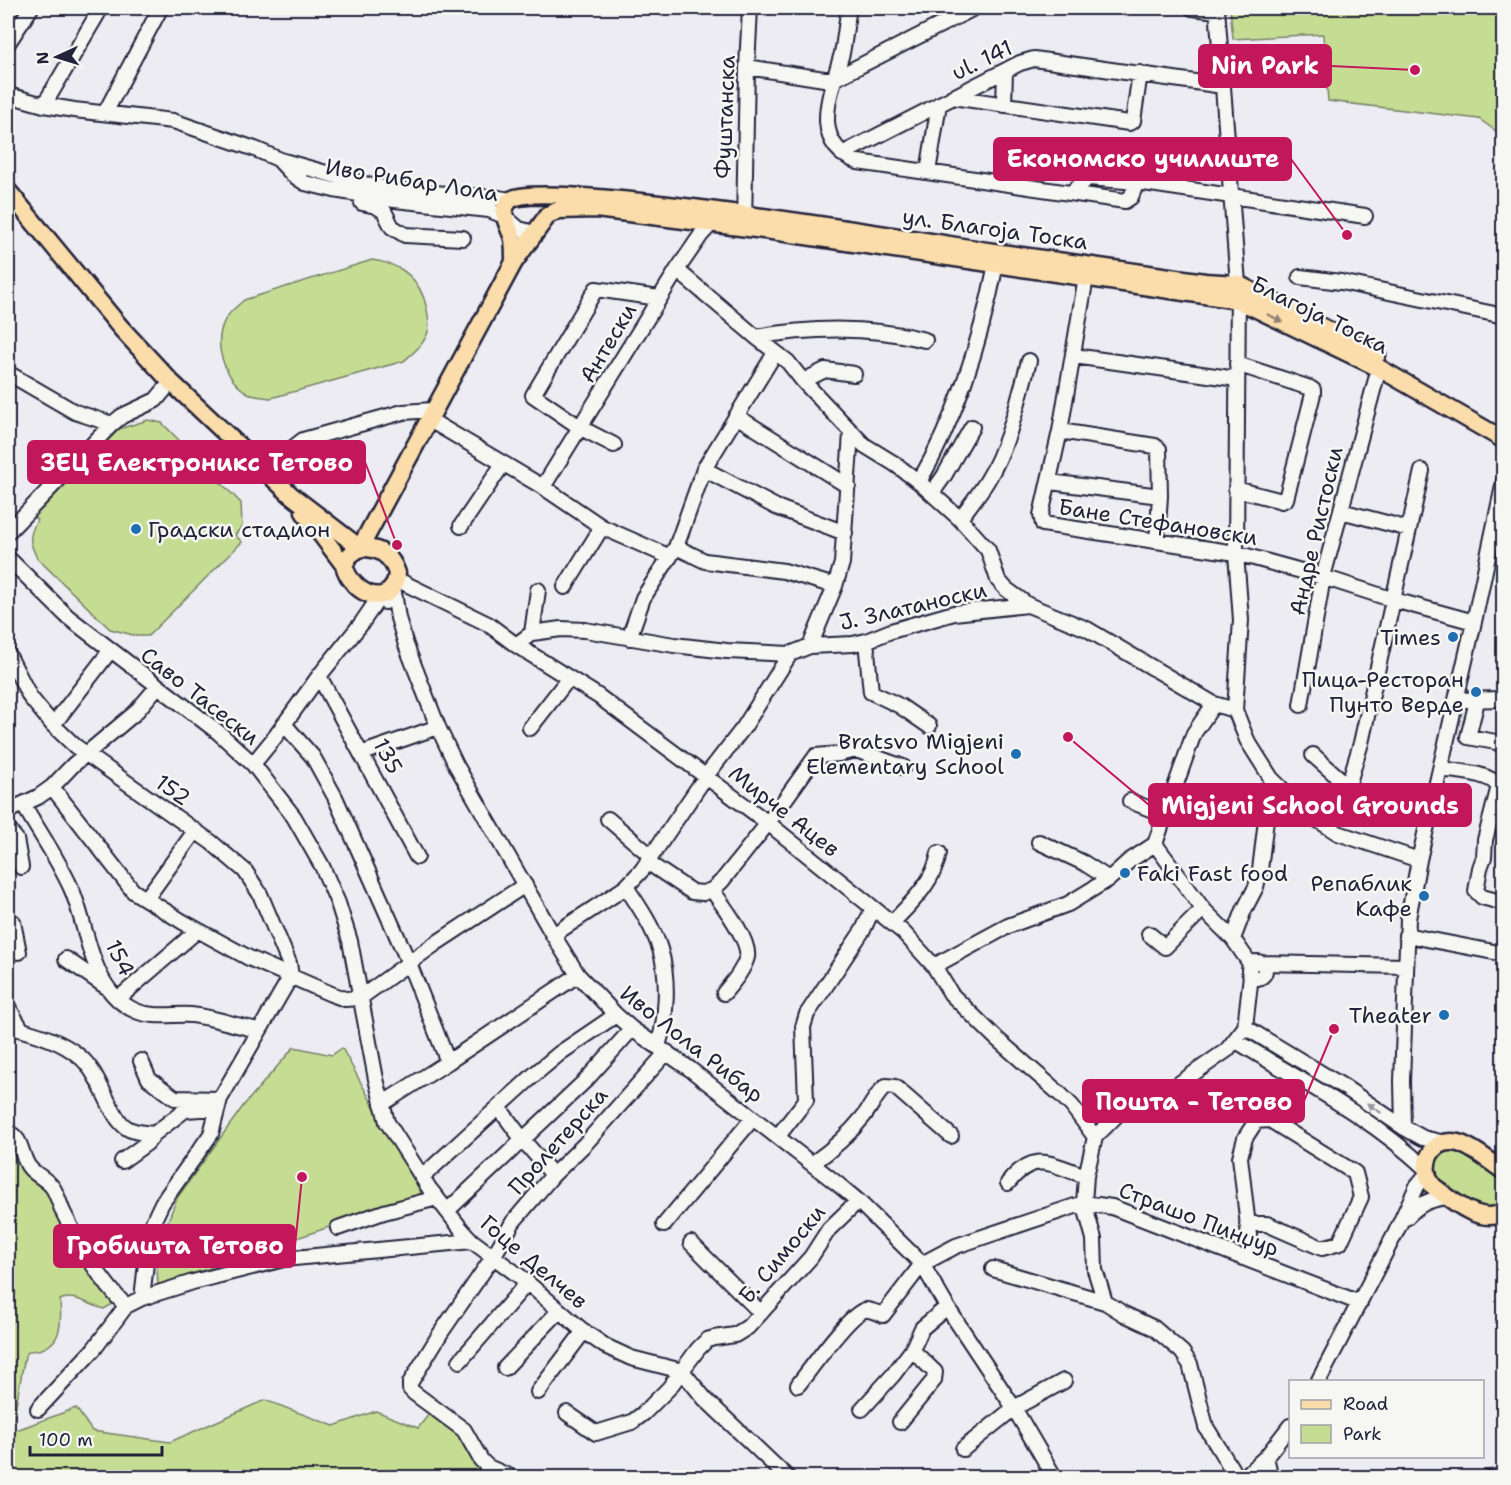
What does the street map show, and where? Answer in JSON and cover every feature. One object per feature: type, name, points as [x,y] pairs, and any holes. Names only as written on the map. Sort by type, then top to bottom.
[{"type":"main road","points":[[8,190],[121,328],[171,382],[291,495],[360,548],[372,547],[385,553]]},
{"type":"main road","name":"ул. Благоја Тоска","points":[[507,208],[523,196],[587,197],[1205,282],[1238,292],[1376,354],[1503,428]]},
{"type":"main road","points":[[540,196],[548,215]]},
{"type":"main road","points":[[507,208],[513,239],[514,262]]},
{"type":"main road","points":[[344,565],[350,555],[360,548],[430,414],[514,262],[548,215],[560,210],[596,209],[712,223],[744,220]]},
{"type":"main road","name":"Благоја Тоска","points":[[744,220],[996,264],[1086,277],[1238,292],[1379,368],[1503,440]]},
{"type":"main road","points":[[291,495],[344,565],[350,581],[360,591],[390,587],[397,573],[394,564],[385,553],[376,517]]},
{"type":"main road","points":[[1502,1214],[1481,1216],[1433,1186],[1426,1171],[1429,1155],[1433,1149],[1445,1143],[1458,1143],[1503,1171]]},
{"type":"main road","points":[[1486,1159],[1503,1154]]},
{"type":"street","points":[[8,43],[31,8]]},
{"type":"street","points":[[44,105],[100,8]]},
{"type":"street","name":"Фуштанска","points":[[744,220],[750,8]]},
{"type":"street","points":[[849,8],[842,52],[828,103],[832,142],[842,154],[858,162],[1125,201],[1131,197],[1137,182]]},
{"type":"street","points":[[747,67],[834,79],[974,8]]},
{"type":"street","points":[[1192,8],[1217,9],[1238,292],[1236,553],[1241,620],[1235,710],[1247,740],[1271,778],[1305,812],[1338,833],[1419,860]]},
{"type":"street","points":[[105,113],[160,9]]},
{"type":"street","name":"ul. 141","points":[[842,154],[1026,60],[1034,59],[1223,86]]},
{"type":"street","points":[[1004,105],[1005,71]]},
{"type":"street","points":[[928,172],[946,101],[1004,105],[1131,123],[1140,73]]},
{"type":"street","name":"Иво Рибар Лола","points":[[8,95],[44,105],[173,121],[255,148],[278,159],[293,175],[305,183],[334,190],[395,200],[489,210],[507,208],[519,229],[534,233]]},
{"type":"street","points":[[278,159],[365,184],[395,190],[499,198],[507,208]]},
{"type":"street","points":[[1071,193],[1090,177],[1365,216]]},
{"type":"street","points":[[334,190],[338,197],[376,206],[384,211],[392,227],[405,235],[464,238]]},
{"type":"street","name":"Антески","points":[[543,488],[659,298],[701,235],[712,223]]},
{"type":"street","points":[[918,482],[954,411],[978,342],[996,264]]},
{"type":"street","points":[[677,270],[788,362],[864,445],[895,464],[960,519],[987,550],[998,579],[1006,589],[1028,605],[1087,629],[1214,705],[1235,710]]},
{"type":"street","name":"Бане Стефановски","points":[[1086,277],[1060,431],[1040,519],[1043,524],[1236,553],[1474,622]]},
{"type":"street","points":[[1300,277],[1341,282],[1503,316]]},
{"type":"street","points":[[614,445],[581,428],[533,395],[596,289],[659,298]]},
{"type":"street","points":[[756,337],[868,329],[925,340]]},
{"type":"street","points":[[629,638],[643,598],[673,552],[704,469],[775,353]]},
{"type":"street","points":[[1074,356],[1238,379]]},
{"type":"street","points":[[960,519],[987,480],[1000,453],[1010,429],[1029,361]]},
{"type":"street","points":[[1236,489],[1282,501],[1286,499],[1313,394],[1310,388],[1238,364]]},
{"type":"street","name":"Андре Ристоски","points":[[1301,705],[1323,577],[1379,368]]},
{"type":"street","points":[[803,381],[825,370],[854,374]]},
{"type":"street","points":[[8,373],[75,412],[112,424]]},
{"type":"street","points":[[8,532],[112,424],[122,416],[156,400],[171,382]]},
{"type":"street","points":[[269,474],[285,454],[303,440],[403,412],[430,414]]},
{"type":"street","name":"Ј. Златаноски","points":[[430,414],[602,527],[705,561],[784,571],[835,586]]},
{"type":"street","points":[[736,416],[848,486]]},
{"type":"street","points":[[932,493],[972,427]]},
{"type":"street","points":[[1060,431],[1155,446],[1159,449],[1160,496],[1157,541]]},
{"type":"street","points":[[810,646],[835,586],[842,562],[851,433]]},
{"type":"street","points":[[461,526],[503,464]]},
{"type":"street","points":[[704,469],[776,507],[845,533]]},
{"type":"street","points":[[1330,828],[1348,786],[1361,743],[1422,471]]},
{"type":"street","points":[[1403,1127],[1406,935],[1419,860],[1474,622],[1503,481]]},
{"type":"street","points":[[1050,482],[1160,496]]},
{"type":"street","points":[[1341,510],[1409,529]]},
{"type":"street","points":[[565,587],[602,527]]},
{"type":"street","name":"Саво Тасески","points":[[8,558],[61,611],[218,732],[253,764],[294,817],[326,875],[350,941],[382,1104]]},
{"type":"street","points":[[253,764],[390,587]]},
{"type":"street","name":"Иво Лола Рибар","points":[[390,587],[414,666],[456,765],[578,975],[616,1016],[632,1029],[813,1163],[858,1201],[922,1264],[947,1307],[1014,1408],[1055,1478]]},
{"type":"street","name":"Мирче Ацев","points":[[390,587],[488,624],[516,645],[598,696],[768,823],[921,949],[951,994],[997,1039],[1060,1094],[1095,1137]]},
{"type":"street","points":[[532,633],[538,590]]},
{"type":"street","name":"Ј. Златаноски","points":[[516,645],[532,633],[561,629],[585,630],[727,651],[790,654],[810,646],[853,644],[866,641],[891,631],[954,613],[1028,605]]},
{"type":"street","points":[[866,641],[871,692],[900,706],[929,726]]},
{"type":"street","points":[[53,725],[110,651]]},
{"type":"street","name":"152","points":[[8,654],[30,697],[53,725],[75,746],[195,831],[245,871],[261,894],[289,963],[291,976]]},
{"type":"street","points":[[553,935],[626,887],[649,859],[706,776],[744,728],[790,654]]},
{"type":"street","name":"135","points":[[320,676],[417,856]]},
{"type":"street","points":[[530,728],[569,678]]},
{"type":"street","points":[[8,811],[38,797],[52,787],[87,753],[135,713],[158,686]]},
{"type":"street","points":[[1455,700],[1503,699]]},
{"type":"street","points":[[1477,701],[1468,737],[1496,742],[1503,746]]},
{"type":"street","points":[[934,966],[1008,926],[1068,904],[1109,879],[1129,861],[1155,844],[1194,734],[1214,705]]},
{"type":"street","points":[[284,724],[313,758],[335,797],[409,963],[448,1062]]},
{"type":"street","points":[[363,753],[438,727]]},
{"type":"street","points":[[608,819],[649,859],[692,892],[703,893],[712,890],[722,881],[768,823],[816,756],[856,750],[903,767]]},
{"type":"street","points":[[1314,755],[1348,786]]},
{"type":"street","points":[[1441,769],[1494,780],[1499,786],[1485,840],[1484,857],[1476,891],[1482,897],[1503,903]]},
{"type":"street","points":[[1233,939],[1244,910],[1256,888],[1271,778]]},
{"type":"street","points":[[52,787],[133,891],[249,958],[345,999],[360,999],[525,885]]},
{"type":"street","points":[[1130,801],[1165,815]]},
{"type":"street","name":"154","points":[[23,804],[71,886],[98,970],[115,995],[129,1007],[144,1013],[168,1016],[191,1015],[258,1030]]},
{"type":"street","points":[[8,829],[16,839],[21,867]]},
{"type":"street","points":[[146,899],[195,831]]},
{"type":"street","points":[[1039,842],[1084,863],[1109,879]]},
{"type":"street","points":[[1155,844],[1203,909],[1233,939],[1258,971]]},
{"type":"street","points":[[892,923],[931,879],[937,866],[939,853]]},
{"type":"street","points":[[626,887],[638,904],[660,949],[665,999],[662,1049]]},
{"type":"street","points":[[712,890],[734,922],[746,948],[747,956],[739,974],[724,993]]},
{"type":"street","points":[[778,1136],[806,1100],[803,1027],[807,1014],[863,930],[873,908]]},
{"type":"street","points":[[1149,934],[1165,947],[1203,909]]},
{"type":"street","points":[[8,921],[13,922],[20,952]]},
{"type":"street","points":[[66,959],[115,995],[198,930]]},
{"type":"street","points":[[1406,935],[1503,954]]},
{"type":"street","points":[[1258,971],[1281,964],[1405,966]]},
{"type":"street","points":[[1105,1302],[1095,1270],[1094,1239],[1084,1203],[1086,1176],[1095,1137],[1119,1113],[1170,1090],[1227,1050],[1245,1027],[1250,995],[1258,971]]},
{"type":"street","points":[[382,1104],[578,975]]},
{"type":"street","points":[[142,1298],[152,1224],[162,1203],[211,1134],[218,1104],[258,1030],[291,976]]},
{"type":"street","points":[[8,1006],[22,1030]]},
{"type":"street","points":[[422,1177],[560,1053],[616,1016]]},
{"type":"street","points":[[8,1026],[64,1045],[81,1056],[99,1080],[119,1120],[127,1128],[154,1134]]},
{"type":"street","points":[[1245,1027],[1403,1127],[1423,1138],[1445,1143]]},
{"type":"street","points":[[447,1211],[586,1080],[632,1029]]},
{"type":"street","points":[[1235,1040],[1367,1123],[1411,1154],[1426,1171],[1319,1380]]},
{"type":"street","name":"Пролетерска","points":[[513,1478],[488,1467],[481,1460],[464,1430],[414,1393],[410,1388],[411,1382],[440,1334],[493,1257],[513,1222],[553,1174],[585,1144],[662,1049]]},
{"type":"street","points":[[141,1061],[149,1079],[176,1098],[218,1104]]},
{"type":"street","points":[[1330,1099],[1340,1085]]},
{"type":"street","points":[[813,1163],[842,1142],[886,1086],[895,1087],[951,1136]]},
{"type":"street","points":[[122,1161],[185,1110],[218,1104]]},
{"type":"street","name":"Гоце Делчев","points":[[382,1104],[387,1122],[422,1177],[472,1241],[605,1346],[631,1358],[682,1371]]},
{"type":"street","points":[[499,1108],[553,1174]]},
{"type":"street","points":[[664,1225],[753,1118]]},
{"type":"street","points":[[1247,1224],[1267,1224],[1322,1248],[1340,1243],[1361,1197],[1355,1173],[1270,1120],[1256,1121],[1245,1138],[1240,1157],[1247,1224],[1252,1261]]},
{"type":"street","points":[[8,1133],[16,1138],[30,1168],[54,1189],[88,1257],[126,1306]]},
{"type":"street","points":[[1008,1183],[1026,1165],[1038,1161],[1086,1176]]},
{"type":"street","points":[[1399,1226],[1422,1203],[1448,1197]]},
{"type":"street","points":[[338,1228],[384,1212],[437,1198]]},
{"type":"street","name":"Б. Симоски","points":[[567,1413],[596,1433],[632,1422],[652,1405],[707,1340],[735,1335],[748,1327],[811,1257],[829,1228],[858,1201]]},
{"type":"street","name":"Страшо Пинџур","points":[[922,1264],[956,1246],[1084,1203],[1112,1207],[1360,1303]]},
{"type":"street","points":[[38,1409],[94,1349],[126,1306],[142,1298],[284,1259],[472,1241]]},
{"type":"street","points":[[691,1243],[761,1313]]},
{"type":"street","points":[[798,1385],[845,1327],[861,1312],[868,1309],[883,1315],[922,1264]]},
{"type":"street","points":[[993,1269],[1105,1302],[1154,1328],[1182,1352],[1191,1364],[1206,1427],[1237,1478]]},
{"type":"street","points":[[460,1361],[526,1283]]},
{"type":"street","points":[[862,1409],[912,1350],[922,1328],[947,1307]]},
{"type":"street","points":[[505,1368],[559,1311]]},
{"type":"street","points":[[538,1392],[584,1331]]},
{"type":"street","points":[[900,1422],[934,1380],[935,1372],[912,1350]]},
{"type":"street","points":[[682,1371],[705,1399],[788,1478]]},
{"type":"street","points":[[963,1449],[1014,1408],[1064,1381]]},
{"type":"street","points":[[1244,1478],[1266,1457],[1289,1427]]},
{"type":"street","points":[[1266,1457],[1271,1478]]},
{"type":"street","points":[[1491,1478],[1503,1476]]},
{"type":"green space","points":[[1230,8],[1503,8],[1503,136],[1479,119],[1328,101],[1323,34],[1233,39]]},
{"type":"green space","points":[[372,260],[392,265],[408,274],[424,298],[428,332],[411,355],[404,361],[271,398],[252,395],[236,383],[224,365],[220,334],[229,314],[238,305],[244,300]]},
{"type":"green space","name":"Градски стадион","points":[[148,420],[162,423],[241,503],[242,526],[235,535],[242,542],[148,636],[137,636],[110,629],[37,558],[31,539],[37,520],[34,517],[119,429]]},
{"type":"green space","points":[[294,1047],[332,1055],[342,1048],[422,1195],[158,1286],[157,1268],[161,1239],[177,1198],[244,1105]]},
{"type":"green space","points":[[8,1133],[44,1178],[116,1295],[111,1305],[104,1309],[77,1299],[60,1300],[60,1327],[54,1341],[40,1350],[29,1351],[25,1356],[11,1432],[76,1408],[92,1431],[170,1442],[265,1400],[334,1426],[376,1411],[418,1428],[433,1409],[461,1435],[483,1476],[490,1477],[8,1478]]},
{"type":"green space","points":[[1444,1149],[1462,1154],[1500,1181],[1504,1191],[1498,1204],[1489,1208],[1473,1204],[1436,1177],[1432,1161]]},
{"type":"place","name":"Nin Park","points":[[1415,70]]},
{"type":"place","name":"Економско училиште","points":[[1347,235]]},
{"type":"place","name":"Градски стадион","points":[[136,529]]},
{"type":"place","name":"ЗЕЦ Електроникс Тетово","points":[[397,545]]},
{"type":"place","name":"Times","points":[[1453,637]]},
{"type":"place","name":"Пица-Ресторан Пунто Верде","points":[[1476,692]]},
{"type":"place","name":"Migjeni School Grounds","points":[[1068,737]]},
{"type":"place","name":"Bratsvo Migjeni Elementary School","points":[[1016,754]]},
{"type":"place","name":"Faki Fast food","points":[[1125,873]]},
{"type":"place","name":"Репаблик Кафе","points":[[1424,896]]},
{"type":"place","name":"Theater","points":[[1444,1015]]},
{"type":"place","name":"Пошта - Тетово","points":[[1334,1029]]},
{"type":"place","name":"Гробишта Тетово","points":[[302,1177]]}]
